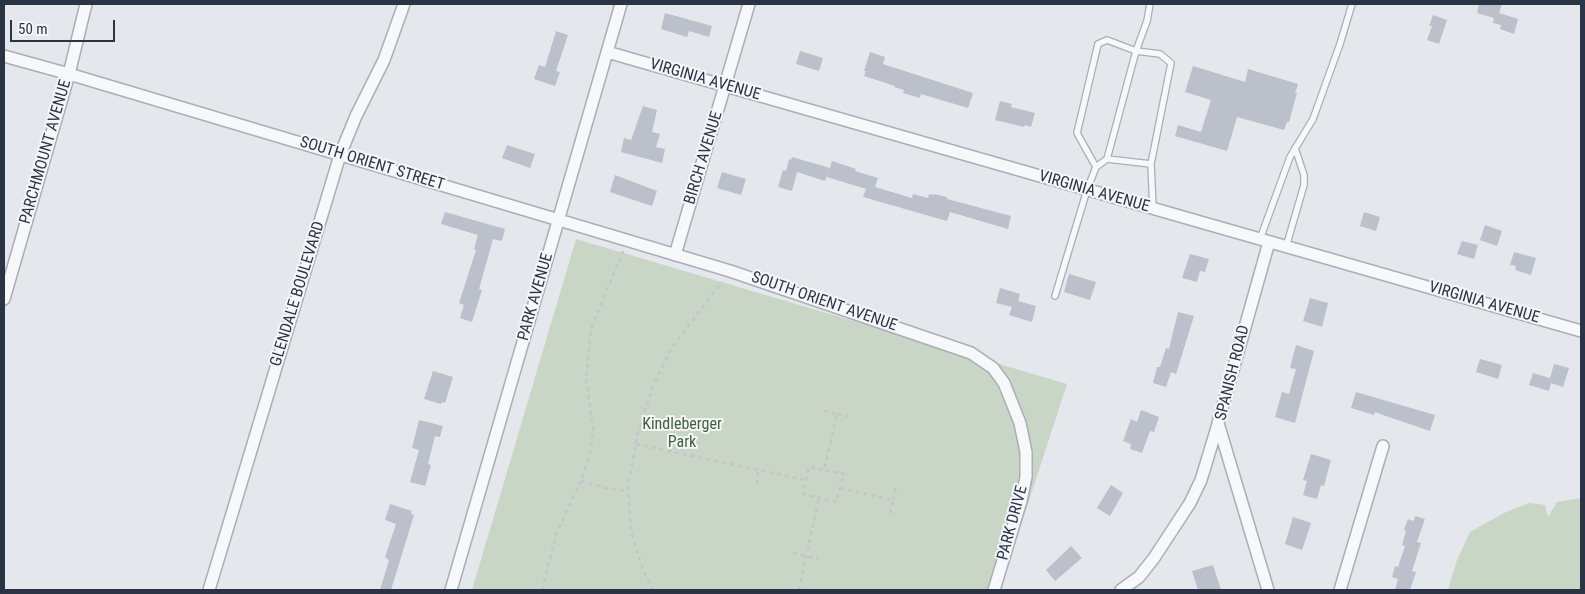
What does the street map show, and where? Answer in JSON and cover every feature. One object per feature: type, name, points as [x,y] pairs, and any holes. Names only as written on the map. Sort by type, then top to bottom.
[{"type":"street","name":"PARCHMOUNT AVENUE","points":[[4,299],[69,74],[86,4]]},
{"type":"street","name":"GLENDALE BOULEVARD","points":[[209,590],[340,155],[356,116],[384,60],[404,4]]},
{"type":"street","name":"PARK AVENUE","points":[[451,590],[622,4]]},
{"type":"street","name":"BIRCH AVENUE","points":[[675,255],[750,4]]},
{"type":"street","name":"VIRGINIA AVENUE","points":[[607,52],[1581,331]]},
{"type":"street","name":"SOUTH ORIENT STREET","points":[[4,56],[675,255]]},
{"type":"street","name":"SPANISH ROAD","points":[[1265,241],[1218,423],[1268,590]]},
{"type":"street","name":"SOUTH ORIENT AVENUE","points":[[675,255],[730,271],[971,353]]},
{"type":"street","name":"PARK DRIVE","points":[[971,353],[993,368],[1004,383],[1020,423],[1026,452],[1026,477],[1021,501],[994,590]]},
{"type":"street","points":[[1121,590],[1139,577],[1154,558],[1190,503],[1201,480],[1218,423]]},
{"type":"street","points":[[1340,590],[1383,446]]},
{"type":"lane","points":[[1055,296],[1087,190],[1096,167],[1107,159],[1136,51],[1147,22],[1150,4]]},
{"type":"lane","points":[[1265,241],[1290,157],[1313,119],[1352,4]]},
{"type":"lane","points":[[1096,167],[1077,133],[1098,44],[1107,40],[1136,51],[1160,54],[1171,63],[1151,164],[1153,209]]},
{"type":"lane","points":[[1286,247],[1304,185],[1304,175],[1295,148]]},
{"type":"lane","points":[[1107,159],[1151,164]]},
{"type":"path","points":[[542,590],[557,532],[580,481],[592,440],[592,412],[586,379],[591,332],[614,271],[628,241]]},
{"type":"path","points":[[653,590],[643,570],[631,531],[629,491],[638,433],[653,386],[672,348],[730,271]]},
{"type":"path","points":[[824,411],[848,416]]},
{"type":"path","points":[[824,470],[837,414]]},
{"type":"path","points":[[636,444],[806,480]]},
{"type":"path","points":[[809,467],[844,474],[836,502],[803,494],[806,480],[809,467]]},
{"type":"path","points":[[757,484],[758,470]]},
{"type":"path","points":[[580,481],[609,489],[629,491]]},
{"type":"path","points":[[890,514],[896,487]]},
{"type":"path","points":[[840,488],[893,500]]},
{"type":"path","points":[[799,590],[819,498]]},
{"type":"path","points":[[793,553],[818,559]]},
{"type":"green space","name":"Kindleberger Park","points":[[576,239],[1067,384],[1000,590],[472,590]]},
{"type":"green space","points":[[1581,498],[1581,590],[1448,590],[1457,560],[1470,532],[1504,513],[1529,503],[1545,505],[1548,517],[1557,502]]},
{"type":"building","points":[[1479,4],[1502,4],[1499,13],[1518,19],[1514,34],[1500,29],[1501,25],[1493,23],[1494,18],[1477,13]]},
{"type":"building","points":[[665,13],[712,26],[709,37],[689,31],[687,37],[661,29]]},
{"type":"building","points":[[1433,15],[1447,20],[1439,44],[1427,40],[1432,26],[1429,26]]},
{"type":"building","points":[[556,31],[568,35],[556,71],[560,72],[555,86],[534,79],[539,65],[545,67]]},
{"type":"building","points":[[800,51],[823,58],[819,71],[796,64]]},
{"type":"building","points":[[870,52],[885,57],[883,64],[973,93],[968,108],[921,94],[920,98],[903,93],[904,90],[895,86],[864,76]]},
{"type":"building","points":[[1193,66],[1245,82],[1248,69],[1298,84],[1289,122],[1287,122],[1284,130],[1237,117],[1227,151],[1175,136],[1178,125],[1201,132],[1211,100],[1185,92]]},
{"type":"building","points":[[1000,101],[1012,104],[1011,107],[1035,113],[1031,127],[995,120]]},
{"type":"building","points":[[643,106],[657,110],[652,132],[660,134],[656,147],[665,149],[662,163],[621,152],[624,138],[631,140]]},
{"type":"building","points":[[507,145],[535,154],[530,168],[502,158]]},
{"type":"building","points":[[792,157],[830,168],[825,181],[797,172],[792,191],[778,187],[783,170],[786,171],[789,159],[791,160]]},
{"type":"building","points":[[832,161],[878,178],[875,187],[912,198],[913,194],[928,198],[929,194],[934,194],[1011,216],[1008,229],[950,212],[947,221],[863,197],[866,189],[827,177]]},
{"type":"building","points":[[722,172],[746,179],[741,195],[717,188]]},
{"type":"building","points":[[615,175],[657,191],[652,206],[610,192]]},
{"type":"building","points":[[445,212],[505,229],[502,241],[493,239],[479,289],[482,290],[472,322],[460,318],[464,305],[459,303],[476,250],[474,249],[478,235],[441,224]]},
{"type":"building","points":[[1364,212],[1380,217],[1376,231],[1360,226]]},
{"type":"building","points":[[1485,225],[1502,231],[1497,246],[1480,240]]},
{"type":"building","points":[[1462,241],[1478,245],[1474,259],[1457,254]]},
{"type":"building","points":[[1514,252],[1536,258],[1531,275],[1515,270],[1516,266],[1510,265]]},
{"type":"building","points":[[1190,254],[1209,259],[1205,272],[1200,271],[1197,282],[1182,278]]},
{"type":"building","points":[[1069,274],[1096,282],[1090,300],[1064,292]]},
{"type":"building","points":[[1000,288],[1020,294],[1018,301],[1036,306],[1032,322],[1009,315],[1012,307],[996,303]]},
{"type":"building","points":[[1310,298],[1328,303],[1322,327],[1303,321]]},
{"type":"building","points":[[1178,312],[1194,316],[1176,374],[1171,372],[1166,387],[1153,383],[1157,367],[1160,367],[1166,348],[1169,349]]},
{"type":"building","points":[[1296,345],[1314,351],[1295,423],[1275,417],[1282,392],[1289,394],[1296,369],[1290,368]]},
{"type":"building","points":[[1480,359],[1502,365],[1498,379],[1476,372]]},
{"type":"building","points":[[1554,364],[1569,368],[1563,387],[1551,383],[1549,391],[1529,385],[1533,373],[1550,378]]},
{"type":"building","points":[[433,371],[453,377],[445,403],[442,402],[441,404],[424,399]]},
{"type":"building","points":[[1356,392],[1435,415],[1430,431],[1375,412],[1374,415],[1351,408]]},
{"type":"building","points":[[1141,410],[1159,417],[1154,432],[1150,431],[1142,453],[1130,449],[1131,444],[1123,441],[1131,419],[1137,422]]},
{"type":"building","points":[[419,420],[443,426],[440,437],[435,436],[428,464],[431,465],[425,486],[410,482],[419,450],[412,448]]},
{"type":"building","points":[[1311,454],[1331,460],[1324,486],[1321,485],[1317,499],[1303,495],[1307,481],[1303,480]]},
{"type":"building","points":[[1111,485],[1123,493],[1110,516],[1097,508]]},
{"type":"building","points":[[390,504],[412,511],[411,514],[414,515],[391,590],[380,590],[389,560],[385,557],[396,524],[385,520]]},
{"type":"building","points":[[1415,516],[1425,519],[1417,542],[1421,543],[1412,571],[1416,572],[1410,590],[1395,590],[1398,579],[1392,577],[1395,566],[1398,567],[1405,546],[1402,545],[1406,531],[1404,530],[1408,519],[1414,521]]},
{"type":"building","points":[[1293,517],[1311,523],[1302,550],[1285,544]]},
{"type":"building","points":[[1071,546],[1082,558],[1055,581],[1046,570]]},
{"type":"building","points":[[1213,565],[1221,590],[1198,590],[1192,571]]}]
